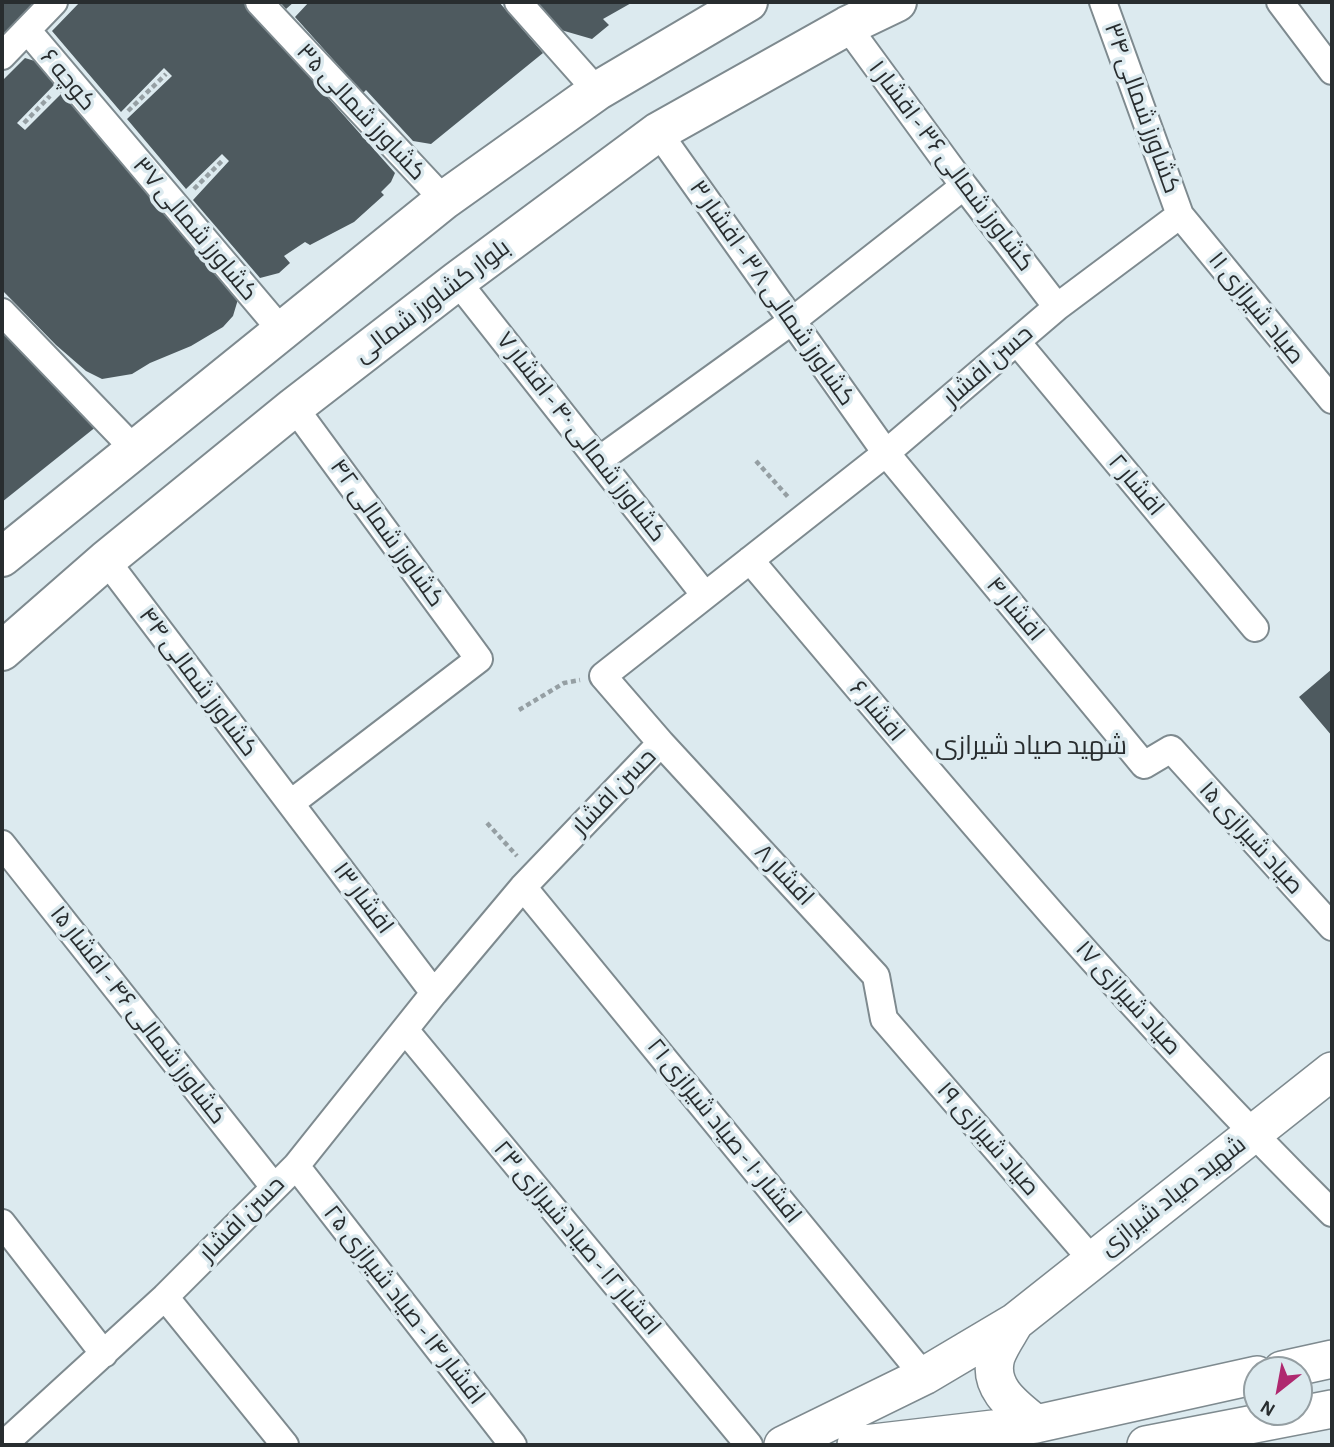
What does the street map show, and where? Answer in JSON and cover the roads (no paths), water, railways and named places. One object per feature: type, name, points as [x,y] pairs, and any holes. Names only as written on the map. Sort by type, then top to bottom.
[{"type":"main road","points":[[2,557],[444,200],[597,91],[748,2]]},
{"type":"main road","name":"بلوار کشاورز شمالی","points":[[2,651],[106,561],[294,407],[457,281],[658,132],[847,26],[897,2]]},
{"type":"street","points":[[2,56],[54,2]]},
{"type":"street","name":"کشاورز شمالی ۳۵","points":[[259,2],[444,200]]},
{"type":"street","points":[[518,2],[597,91]]},
{"type":"street","name":"کشاورز شمالی ۳۴","points":[[1103,2],[1180,215]]},
{"type":"street","points":[[1280,2],[1332,71]]},
{"type":"street","name":"کشاورز شمالی ۳۶ - افشار ۱","points":[[847,26],[1057,307]]},
{"type":"street","name":"کوچه ۶","points":[[27,30],[110,129]]},
{"type":"street","name":"کشاورز شمالی ۳۷","points":[[110,129],[281,330]]},
{"type":"street","name":"کشاورز شمالی ۳۸ - افشار ۳","points":[[658,132],[886,453]]},
{"type":"street","points":[[599,460],[792,321],[964,186]]},
{"type":"street","name":"حسن افشار","points":[[3,1445],[165,1297],[296,1166],[434,993],[529,881],[661,743],[603,676],[886,453],[1057,307],[1180,215]]},
{"type":"street","name":"صیاد شیرازی ۱۱","points":[[1180,215],[1332,400]]},
{"type":"street","name":"کشاورز شمالی ۴۰ - افشار ۷","points":[[457,281],[704,594]]},
{"type":"street","points":[[2,312],[134,449]]},
{"type":"street","name":"افشار ۲","points":[[1017,342],[1255,628]]},
{"type":"street","name":"کشاورز شمالی ۴۲","points":[[291,803],[479,659],[294,407]]},
{"type":"street","name":"افشار ۴","points":[[886,453],[1144,765],[1171,749]]},
{"type":"street","name":"افشار ۶","points":[[750,560],[1005,862]]},
{"type":"street","name":"کشاورز شمالی ۴۴","points":[[106,561],[291,803]]},
{"type":"street","name":"افشار ۸","points":[[661,743],[876,976],[884,1018]]},
{"type":"street","name":"صیاد شیرازی ۱۵","points":[[1171,749],[1332,927]]},
{"type":"street","name":"افشار ۱۳","points":[[291,803],[434,993]]},
{"type":"street","name":"کشاورز شمالی ۴۶ - افشار ۱۵","points":[[2,844],[274,1187]]},
{"type":"street","name":"صیاد شیرازی ۱۷","points":[[1005,862],[1251,1133],[1332,1213]]},
{"type":"street","name":"افشار ۱۰ - صیاد شیرازی ۲۱","points":[[529,881],[925,1376]]},
{"type":"street","name":"صیاد شیرازی ۱۹","points":[[884,1018],[1092,1260]]},
{"type":"street","name":"افشار ۱۲ - صیاد شیرازی ۲۳","points":[[405,1030],[749,1445]]},
{"type":"street","name":"شهید صیاد شیرازی","points":[[1015,1322],[1332,1071]]},
{"type":"street","name":"افشار ۱۴ - صیاد شیرازی ۲۵","points":[[296,1166],[513,1445]]},
{"type":"street","points":[[2,1223],[104,1354]]},
{"type":"street","points":[[165,1297],[285,1445]]},
{"type":"street","points":[[783,1445],[925,1376],[1015,1322]]},
{"type":"street","points":[[1015,1322],[996,1357],[996,1381],[1004,1397],[1036,1424]]},
{"type":"street","points":[[1313,1363],[1332,1359]]},
{"type":"street","points":[[856,1445],[1036,1424],[1243,1379]]},
{"type":"street","points":[[1146,1445],[1332,1409]]},
{"type":"district","name":"شهید صیاد شیرازی","points":[[1031,746]]}]
